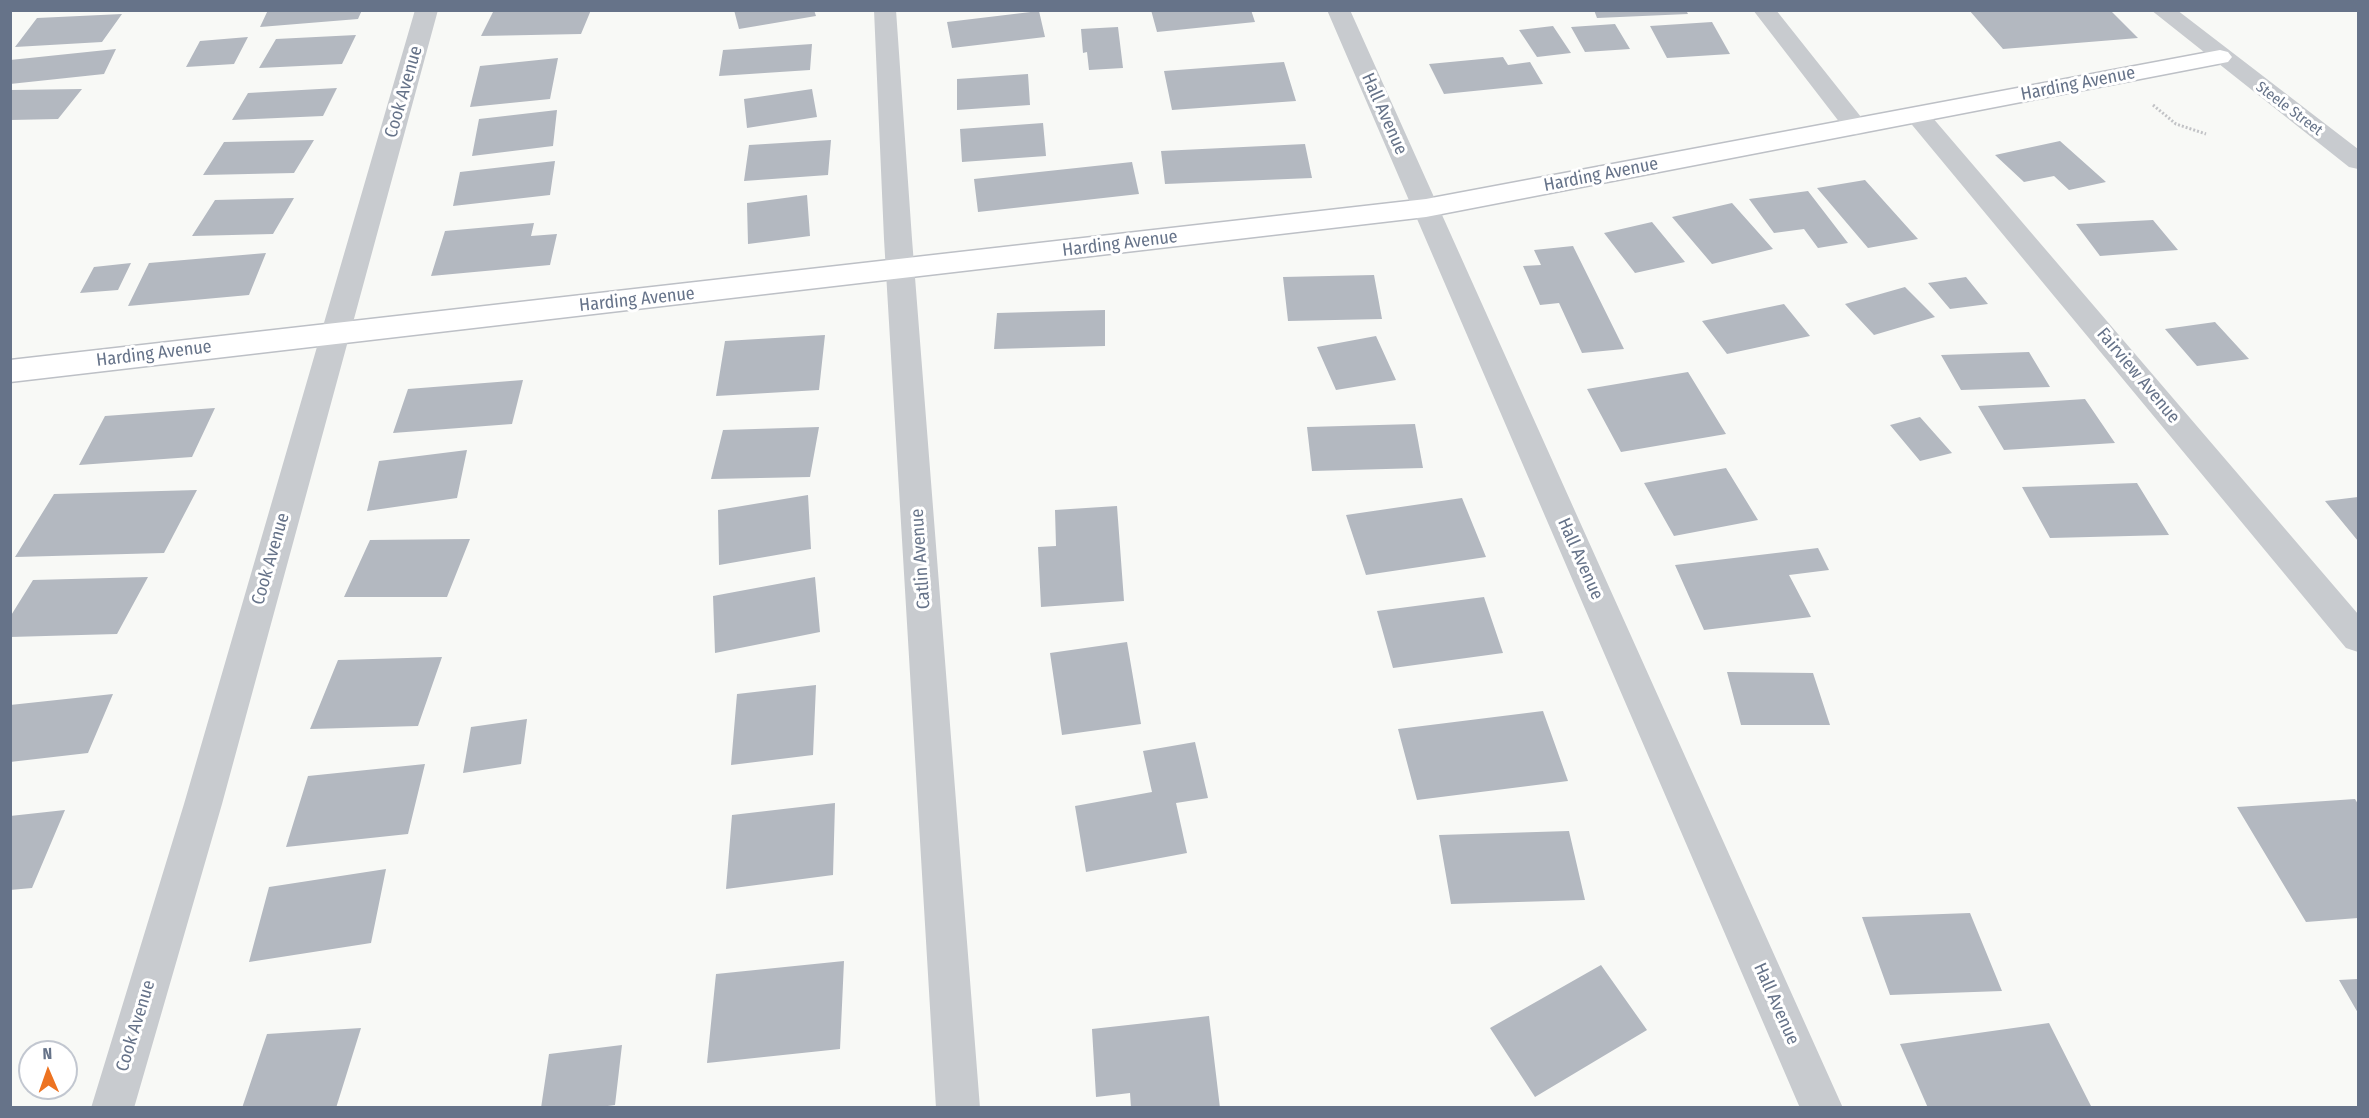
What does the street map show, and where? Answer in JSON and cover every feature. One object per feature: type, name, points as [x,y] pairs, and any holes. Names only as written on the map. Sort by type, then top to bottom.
[{"type":"street","name":"Cook Avenue","points":[[112,1107],[203,804],[334,333],[427,10]]},
{"type":"street","name":"Catlin Avenue","points":[[885,10],[958,1107]]},
{"type":"street","name":"Hall Avenue","points":[[1338,10],[1822,1107]]},
{"type":"street","points":[[1764,10],[1856,127]]},
{"type":"street","name":"Steele Street","points":[[2162,10],[2220,57],[2358,161]]},
{"type":"street","name":"Harding Avenue","points":[[10,371],[1426,208],[2220,57]]},
{"type":"street","name":"Fairview Avenue","points":[[1917,115],[2358,638]]},
{"type":"path","points":[[2145,99],[2176,124],[2206,134]]},
{"type":"building","points":[[268,10],[362,10],[358,19],[260,27]]},
{"type":"building","points":[[494,10],[591,10],[581,34],[481,36]]},
{"type":"building","points":[[734,10],[814,10],[816,16],[739,29]]},
{"type":"building","points":[[1151,10],[1251,10],[1255,22],[1157,32]]},
{"type":"building","points":[[1594,10],[1686,10],[1688,14],[1597,18]]},
{"type":"building","points":[[1969,10],[2110,10],[2138,38],[2003,49]]},
{"type":"building","points":[[1039,11],[1045,37],[952,48],[947,22]]},
{"type":"building","points":[[122,14],[102,42],[15,47],[37,18]]},
{"type":"building","points":[[1712,22],[1730,54],[1667,58],[1650,26]]},
{"type":"building","points":[[1615,24],[1630,49],[1585,52],[1571,27]]},
{"type":"building","points":[[1553,26],[1571,53],[1537,57],[1519,30]]},
{"type":"building","points":[[1118,27],[1123,68],[1089,70],[1087,52],[1083,53],[1081,29]]},
{"type":"building","points":[[356,35],[342,64],[259,68],[276,39]]},
{"type":"building","points":[[248,37],[234,64],[186,67],[200,41]]},
{"type":"building","points":[[812,44],[810,70],[719,76],[723,50]]},
{"type":"building","points":[[116,49],[104,74],[10,84],[10,60]]},
{"type":"building","points":[[1503,57],[1508,65],[1530,62],[1543,84],[1444,94],[1429,64]]},
{"type":"building","points":[[558,58],[550,99],[470,107],[480,66]]},
{"type":"building","points":[[1284,62],[1296,101],[1172,110],[1164,71]]},
{"type":"building","points":[[1028,74],[1030,105],[957,110],[957,79]]},
{"type":"building","points":[[337,88],[323,116],[232,120],[248,93]]},
{"type":"building","points":[[82,89],[58,119],[10,120],[10,90]]},
{"type":"building","points":[[812,89],[817,117],[747,128],[744,99]]},
{"type":"building","points":[[557,110],[553,146],[472,156],[479,119]]},
{"type":"building","points":[[1043,123],[1046,156],[962,162],[960,129]]},
{"type":"building","points":[[314,140],[294,173],[203,175],[224,142]]},
{"type":"building","points":[[831,140],[828,175],[744,181],[749,145]]},
{"type":"building","points":[[2060,141],[2106,182],[2069,190],[2054,176],[2024,182],[1995,155]]},
{"type":"building","points":[[1305,144],[1312,178],[1165,184],[1161,151]]},
{"type":"building","points":[[555,161],[550,195],[453,206],[460,172]]},
{"type":"building","points":[[1132,162],[1139,194],[978,212],[974,179]]},
{"type":"building","points":[[1865,180],[1918,239],[1868,248],[1817,188]]},
{"type":"building","points":[[1808,191],[1848,243],[1818,248],[1804,229],[1774,233],[1749,199]]},
{"type":"building","points":[[807,195],[810,236],[748,244],[747,203]]},
{"type":"building","points":[[294,198],[273,234],[192,236],[215,200]]},
{"type":"building","points":[[1732,203],[1773,249],[1712,264],[1672,217]]},
{"type":"building","points":[[2153,220],[2178,250],[2100,256],[2076,224]]},
{"type":"building","points":[[1652,222],[1685,262],[1635,273],[1604,233]]},
{"type":"building","points":[[534,223],[531,236],[557,234],[550,265],[431,276],[445,231]]},
{"type":"building","points":[[1573,246],[1624,349],[1582,353],[1559,303],[1540,305],[1523,266],[1541,265],[1534,250]]},
{"type":"building","points":[[266,253],[249,295],[128,306],[149,263]]},
{"type":"building","points":[[131,263],[118,290],[80,293],[94,267]]},
{"type":"building","points":[[1374,275],[1382,319],[1288,321],[1283,277]]},
{"type":"building","points":[[1966,277],[1988,304],[1950,309],[1928,283]]},
{"type":"building","points":[[1905,287],[1935,317],[1874,335],[1845,304]]},
{"type":"building","points":[[1784,304],[1810,336],[1727,354],[1702,321]]},
{"type":"building","points":[[1105,310],[1105,346],[994,349],[997,313]]},
{"type":"building","points":[[2215,322],[2249,359],[2197,366],[2165,329]]},
{"type":"building","points":[[825,335],[819,390],[716,396],[725,341]]},
{"type":"building","points":[[1376,336],[1396,380],[1336,390],[1317,347]]},
{"type":"building","points":[[2029,352],[2050,387],[1961,390],[1941,355]]},
{"type":"building","points":[[1688,372],[1726,434],[1621,452],[1587,389]]},
{"type":"building","points":[[523,380],[512,424],[393,433],[408,389]]},
{"type":"building","points":[[2085,399],[2115,443],[2004,450],[1978,406]]},
{"type":"building","points":[[215,408],[192,457],[79,465],[105,416]]},
{"type":"building","points":[[1920,417],[1952,453],[1920,461],[1890,425]]},
{"type":"building","points":[[1415,424],[1423,468],[1312,471],[1307,427]]},
{"type":"building","points":[[819,427],[810,477],[711,479],[723,430]]},
{"type":"building","points":[[467,450],[457,498],[367,511],[379,461]]},
{"type":"building","points":[[1726,468],[1758,520],[1674,536],[1644,483]]},
{"type":"building","points":[[2137,483],[2169,535],[2050,538],[2022,487]]},
{"type":"building","points":[[197,490],[164,553],[15,557],[54,494]]},
{"type":"building","points":[[808,495],[811,549],[719,565],[718,510]]},
{"type":"building","points":[[2358,497],[2358,541],[2325,501]]},
{"type":"building","points":[[1462,498],[1486,557],[1366,575],[1346,515]]},
{"type":"building","points":[[1117,506],[1124,601],[1041,607],[1038,547],[1056,546],[1055,510]]},
{"type":"building","points":[[470,539],[447,597],[344,597],[370,540]]},
{"type":"building","points":[[1818,548],[1829,570],[1789,575],[1811,617],[1704,630],[1675,565]]},
{"type":"building","points":[[148,577],[117,634],[10,637],[10,617],[33,580]]},
{"type":"building","points":[[815,577],[820,632],[715,653],[713,596]]},
{"type":"building","points":[[1484,597],[1503,653],[1393,668],[1377,611]]},
{"type":"building","points":[[1127,642],[1141,724],[1062,735],[1050,653]]},
{"type":"building","points":[[442,657],[418,726],[310,729],[338,660]]},
{"type":"building","points":[[1727,672],[1813,673],[1830,725],[1741,725]]},
{"type":"building","points":[[816,685],[813,755],[731,765],[737,694]]},
{"type":"building","points":[[113,694],[88,753],[10,762],[10,705]]},
{"type":"building","points":[[1543,711],[1568,781],[1417,800],[1398,729]]},
{"type":"building","points":[[527,719],[521,764],[463,773],[471,727]]},
{"type":"building","points":[[1195,742],[1208,798],[1176,803],[1187,853],[1086,872],[1075,806],[1152,792],[1143,751]]},
{"type":"building","points":[[425,764],[408,834],[286,847],[308,776]]},
{"type":"building","points":[[2355,799],[2358,804],[2358,918],[2306,922],[2237,807]]},
{"type":"building","points":[[835,803],[833,875],[726,889],[732,815]]},
{"type":"building","points":[[65,810],[32,888],[10,890],[10,816]]},
{"type":"building","points":[[1569,831],[1585,900],[1451,904],[1439,835]]},
{"type":"building","points":[[386,869],[371,943],[249,962],[269,887]]},
{"type":"building","points":[[1970,913],[2002,991],[1890,995],[1862,917]]},
{"type":"building","points":[[844,961],[840,1049],[707,1063],[716,974]]},
{"type":"building","points":[[1601,965],[1647,1030],[1535,1097],[1490,1028]]},
{"type":"building","points":[[2358,979],[2358,1013],[2339,980]]},
{"type":"building","points":[[1209,1016],[1220,1108],[1131,1108],[1130,1093],[1096,1097],[1092,1029]]},
{"type":"building","points":[[2049,1023],[2092,1108],[1928,1108],[1900,1044]]},
{"type":"building","points":[[361,1028],[336,1108],[242,1108],[267,1034]]},
{"type":"building","points":[[622,1045],[615,1105],[593,1108],[541,1108],[549,1054]]}]
